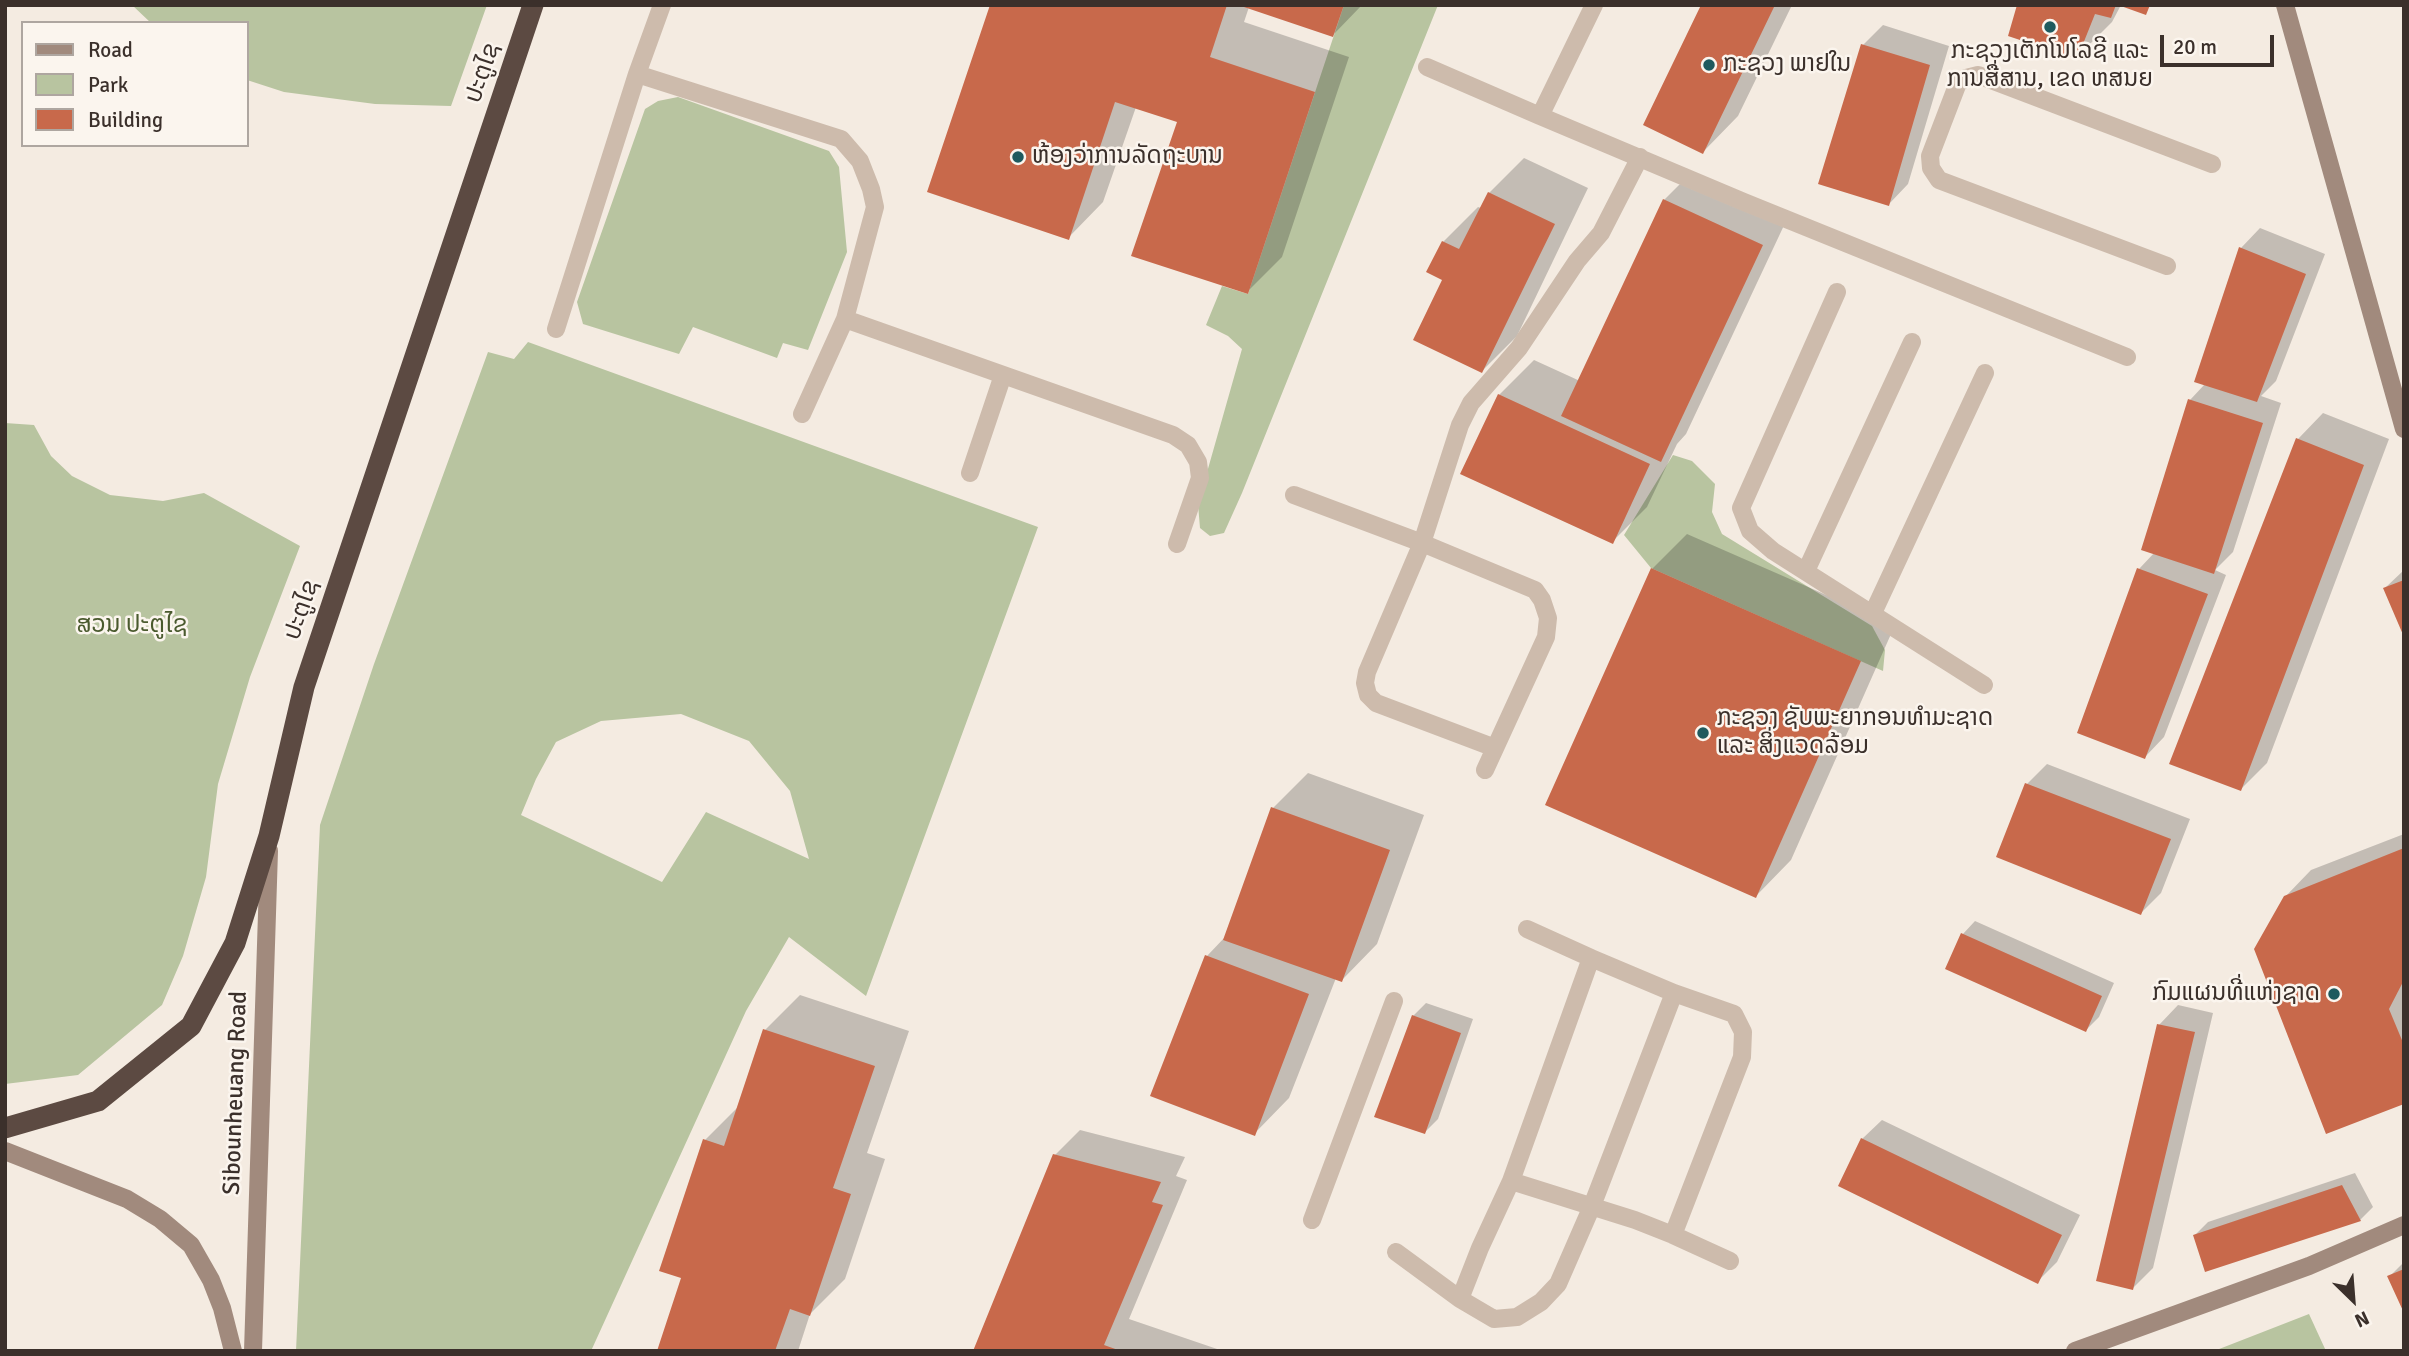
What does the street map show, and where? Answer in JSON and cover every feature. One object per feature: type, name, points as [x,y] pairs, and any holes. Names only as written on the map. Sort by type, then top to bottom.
[{"type":"highway","name":"ປະຕູໄຊ","points":[[5,1128],[98,1101],[191,1026],[235,943],[269,836],[304,687],[533,5]]},
{"type":"street","points":[[2285,5],[2404,429]]},
{"type":"street","name":"Sibounheuang Road","points":[[253,1351],[269,836]]},
{"type":"street","points":[[5,1151],[127,1199],[160,1219],[191,1245],[211,1280],[222,1308],[233,1351]]},
{"type":"street","points":[[2076,1351],[2309,1266],[2404,1226]]},
{"type":"lane","points":[[556,329],[637,74],[662,5]]},
{"type":"lane","points":[[1541,116],[1594,5]]},
{"type":"lane","points":[[1427,67],[1744,202],[2127,357]]},
{"type":"lane","points":[[637,74],[841,139],[860,162],[875,207],[845,319],[802,414]]},
{"type":"lane","points":[[2167,266],[1939,180],[1931,168],[1930,156],[1958,82],[1978,75],[2212,164]]},
{"type":"lane","points":[[1495,748],[1376,703],[1368,695],[1365,683],[1367,672],[1422,542],[1460,425],[1471,403],[1519,348],[1577,261],[1601,233],[1640,157]]},
{"type":"lane","points":[[1837,292],[1741,508],[1750,531],[1773,551],[1984,685]]},
{"type":"lane","points":[[845,319],[1173,435],[1188,445],[1198,462],[1200,478],[1177,544]]},
{"type":"lane","points":[[1806,571],[1912,342]]},
{"type":"lane","points":[[1873,613],[1985,373]]},
{"type":"lane","points":[[970,473],[1003,375]]},
{"type":"lane","points":[[1293,495],[1519,581],[1535,590],[1542,600],[1548,618],[1546,637],[1485,770]]},
{"type":"lane","points":[[1527,929],[1674,993],[1734,1014],[1743,1032],[1742,1057],[1673,1235]]},
{"type":"lane","points":[[1460,1299],[1511,1181],[1591,958]]},
{"type":"lane","points":[[1396,1252],[1460,1299],[1494,1319],[1517,1317],[1541,1302],[1558,1284],[1592,1206],[1674,993]]},
{"type":"lane","points":[[1312,1220],[1394,1001]]},
{"type":"lane","points":[[1511,1181],[1673,1235],[1730,1261]]},
{"type":"green space","points":[[132,5],[487,5],[451,106],[375,104],[284,92],[248,80],[248,21],[149,21]]},
{"type":"green space","points":[[1344,5],[1438,5],[1242,493],[1224,533],[1210,536],[1200,528],[1198,504],[1242,349],[1228,336],[1206,325],[1222,286],[1248,294]]},
{"type":"green space","points":[[678,97],[829,151],[839,167],[847,252],[808,350],[783,343],[777,358],[693,327],[679,354],[583,324],[577,302],[645,109],[658,101]]},
{"type":"green space","points":[[528,342],[1038,527],[866,996],[789,937],[746,1011],[591,1351],[296,1351],[320,825],[374,664],[488,352],[514,359]],"holes":[[[681,714],[749,741],[790,791],[809,859],[706,812],[662,882],[521,815],[556,742],[601,721]]]},
{"type":"green space","name":"ສວນ ປະຕູໄຊ","points":[[5,423],[34,425],[51,456],[72,476],[110,495],[163,501],[204,493],[300,546],[250,677],[218,784],[206,877],[183,956],[162,1005],[78,1075],[5,1084]]},
{"type":"green space","points":[[1673,455],[1692,461],[1715,484],[1712,512],[1722,534],[1872,626],[1885,650],[1883,671],[1651,568],[1624,535]]},
{"type":"green space","points":[[2309,1314],[2326,1351],[2214,1351]]},
{"type":"building","name":"ຫ້ອງວ່າການລັດຖະບານ","points":[[990,5],[1227,5],[1210,57],[1315,92],[1248,294],[1131,256],[1177,122],[1115,102],[1069,240],[927,192]]},
{"type":"building","points":[[1238,5],[1344,5],[1333,37]]},
{"type":"building","name":"ກະຊວງ ພາຢໃນ","points":[[1701,5],[1775,5],[1703,154],[1643,125]]},
{"type":"building","name":"ກະຊວງເຕັກໂນໂລຊີ ແລະ ການສື່ສານ, ເຂດ ຫສນຍ","points":[[2017,5],[2116,5],[2111,18],[2095,14],[2077,59],[2008,36]]},
{"type":"building","name":"ກະຊວງເຕັກໂນໂລຊີ ແລະ ການສື່ສານ, ເຂດ ຫສນຍ","points":[[2118,5],[2150,5],[2146,15]]},
{"type":"building","points":[[1861,44],[1930,65],[1889,206],[1818,184]]},
{"type":"building","points":[[1488,192],[1555,224],[1482,373],[1413,340],[1442,280],[1426,272],[1442,241],[1459,249]]},
{"type":"building","points":[[1663,199],[1763,245],[1661,462],[1561,416]]},
{"type":"building","points":[[2239,247],[2306,274],[2257,402],[2194,382]]},
{"type":"building","points":[[1498,394],[1650,464],[1613,544],[1460,474]]},
{"type":"building","points":[[2188,399],[2263,423],[2214,574],[2141,550]]},
{"type":"building","points":[[2296,438],[2364,465],[2241,791],[2169,764]]},
{"type":"building","name":"ກະຊວງ ຊັບພະຍາກອນທຳມະຊາດ ແລະ ສິ່ງແວດລ້ອມ","points":[[1651,568],[1861,661],[1756,898],[1545,805]]},
{"type":"building","points":[[2137,568],[2208,594],[2145,759],[2077,733]]},
{"type":"building","points":[[2404,580],[2404,637],[2383,588]]},
{"type":"building","points":[[2025,783],[2171,839],[2141,915],[1996,857]]},
{"type":"building","points":[[1271,807],[1390,850],[1342,982],[1223,940]]},
{"type":"building","name":"ກົມແຜນທີ່ແຫ່ງຊາດ","points":[[2404,848],[2404,980],[2389,1009],[2404,1045],[2404,1104],[2326,1134],[2254,949],[2284,896]]},
{"type":"building","points":[[1961,933],[2102,996],[2086,1032],[1945,969]]},
{"type":"building","points":[[1205,955],[1309,994],[1255,1136],[1150,1096]]},
{"type":"building","points":[[1412,1015],[1461,1033],[1425,1134],[1374,1117]]},
{"type":"building","points":[[2157,1024],[2195,1032],[2133,1290],[2096,1281]]},
{"type":"building","points":[[763,1029],[875,1066],[833,1188],[851,1194],[810,1316],[790,1309],[775,1351],[657,1351],[681,1278],[659,1271],[703,1139],[724,1146]]},
{"type":"building","points":[[1861,1138],[2062,1235],[2038,1284],[1838,1186]]},
{"type":"building","points":[[1053,1154],[1161,1182],[1152,1202],[1163,1205],[1104,1345],[1121,1351],[973,1351]]},
{"type":"building","points":[[2342,1185],[2361,1221],[2205,1272],[2193,1235]]},
{"type":"building","points":[[2404,1269],[2404,1313],[2387,1276]]},
{"type":"place","name":"ກະຊວງເຕັກໂນໂລຊີ ແລະ ການສື່ສານ, ເຂດ ຫສນຍ","points":[[2050,27]]},
{"type":"place","name":"ກະຊວງ ພາຢໃນ","points":[[1709,65]]},
{"type":"place","name":"ຫ້ອງວ່າການລັດຖະບານ","points":[[1018,157]]},
{"type":"place","name":"ກະຊວງ ຊັບພະຍາກອນທຳມະຊາດ ແລະ ສິ່ງແວດລ້ອມ","points":[[1703,733]]},
{"type":"place","name":"ກົມແຜນທີ່ແຫ່ງຊາດ","points":[[2334,994]]}]
